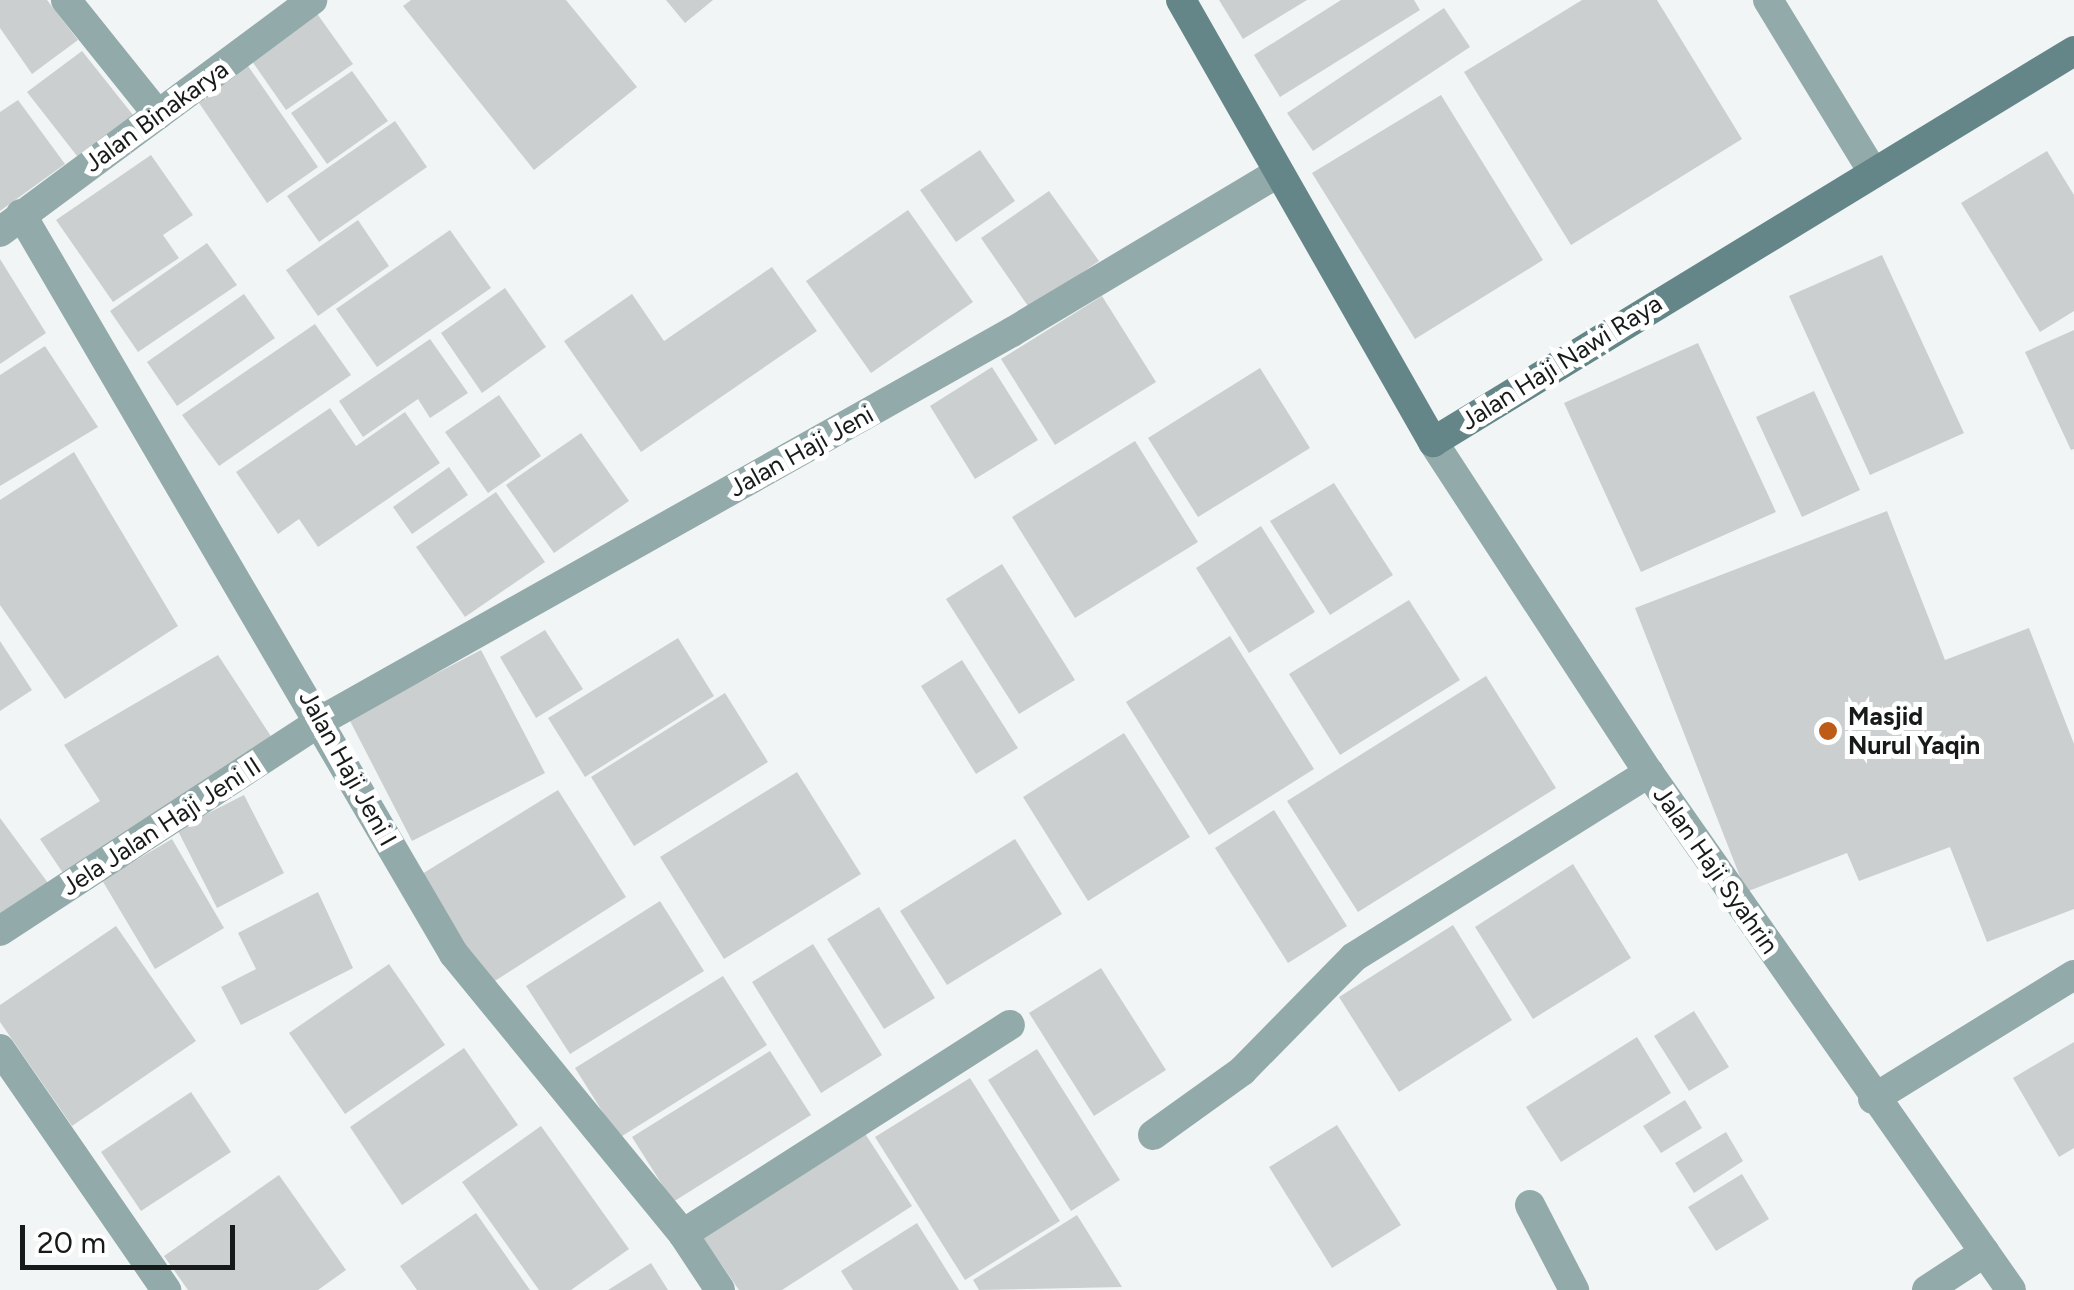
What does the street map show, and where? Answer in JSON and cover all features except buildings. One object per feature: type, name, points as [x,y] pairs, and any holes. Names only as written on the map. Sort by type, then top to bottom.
[{"type":"street","points":[[66,0],[158,115]]},
{"type":"street","name":"Jalan Binakarya","points":[[11,223],[312,0]]},
{"type":"street","name":"Jalan Haji Nawi Raya","points":[[1181,0],[1276,174],[1433,442],[1871,169],[2074,51]]},
{"type":"street","points":[[1768,0],[1871,169]]},
{"type":"street","name":"Jalan Haji Jeni","points":[[322,720],[1012,332],[1276,174]]},
{"type":"street","name":"Jalan Haji Jeni I","points":[[11,223],[322,720],[454,954],[683,1234],[720,1290]]},
{"type":"street","name":"Jalan Haji Syahrin","points":[[1433,442],[1649,773],[1873,1099],[2011,1290]]},
{"type":"street","name":"Jela Jalan Haji Jeni II","points":[[0,931],[322,720]]},
{"type":"street","points":[[1153,1135],[1242,1070],[1354,957],[1649,773]]},
{"type":"street","points":[[1873,1099],[2074,975]]},
{"type":"street","points":[[683,1234],[1010,1026]]},
{"type":"street","points":[[0,1048],[10,1086],[166,1290]]},
{"type":"street","points":[[1530,1205],[1574,1290]]},
{"type":"street","points":[[1928,1290],[1986,1252]]},
{"type":"place","name":"Masjid Nurul Yaqin","points":[[1828,731]]}]
